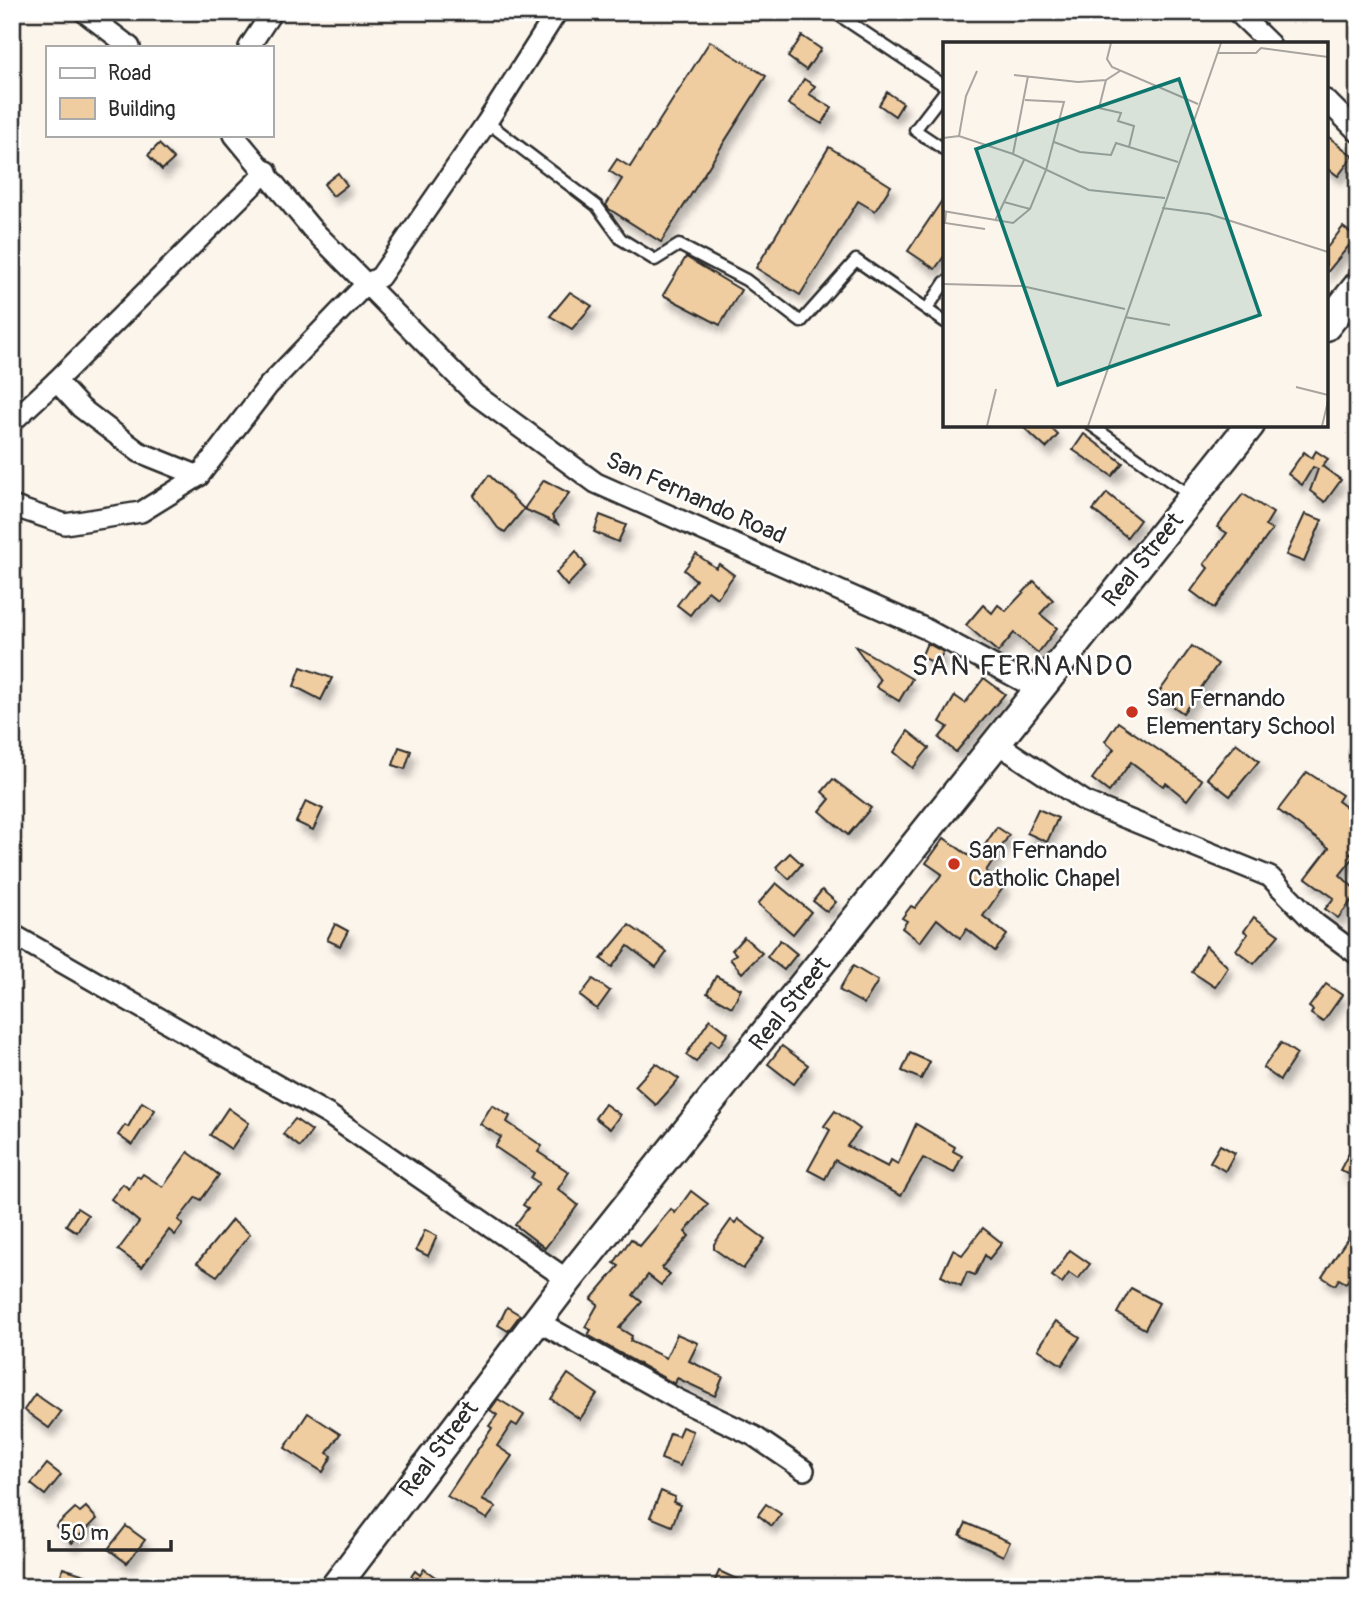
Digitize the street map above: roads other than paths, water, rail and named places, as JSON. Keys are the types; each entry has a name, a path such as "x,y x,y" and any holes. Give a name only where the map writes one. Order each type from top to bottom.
{"main road":[{"path":"1328,324 1358,286"},
{"name":"Real Street","path":"335,1587 568,1280 1248,427"}],"street":[{"path":"84,12 129,46"},
{"path":"250,46 272,12"},
{"path":"12,506 65,524 141,512 199,476 268,386 366,284 380,277 487,122 557,12"},
{"path":"1237,12 1267,42"},
{"path":"1328,102 1358,132"},
{"name":"San Fernando Road","path":"235,136 311,228 476,395 596,483 924,628 1039,690"},
{"path":"12,422 267,172"},
{"path":"56,381 81,408 139,452 199,476"},
{"path":"998,744 1086,802 1270,877 1315,923 1358,955"},
{"path":"12,934 329,1115 568,1280"},
{"path":"537,1321 677,1399 754,1436 804,1470"}],"lane":[{"path":"834,12 943,88"},
{"path":"943,92 915,130 943,149"},
{"path":"487,122 597,206 621,239 655,260 679,245 746,281 800,321 856,260 943,321"},
{"path":"927,309 943,285"},
{"path":"1094,427 1194,498"}],"place":[{"name":"San Fernando Elementary School","path":"1132,712"},
{"name":"San Fernando Catholic Chapel","path":"954,864"}],"district":[{"name":"SAN FERNANDO","path":"1023,666"}]}
